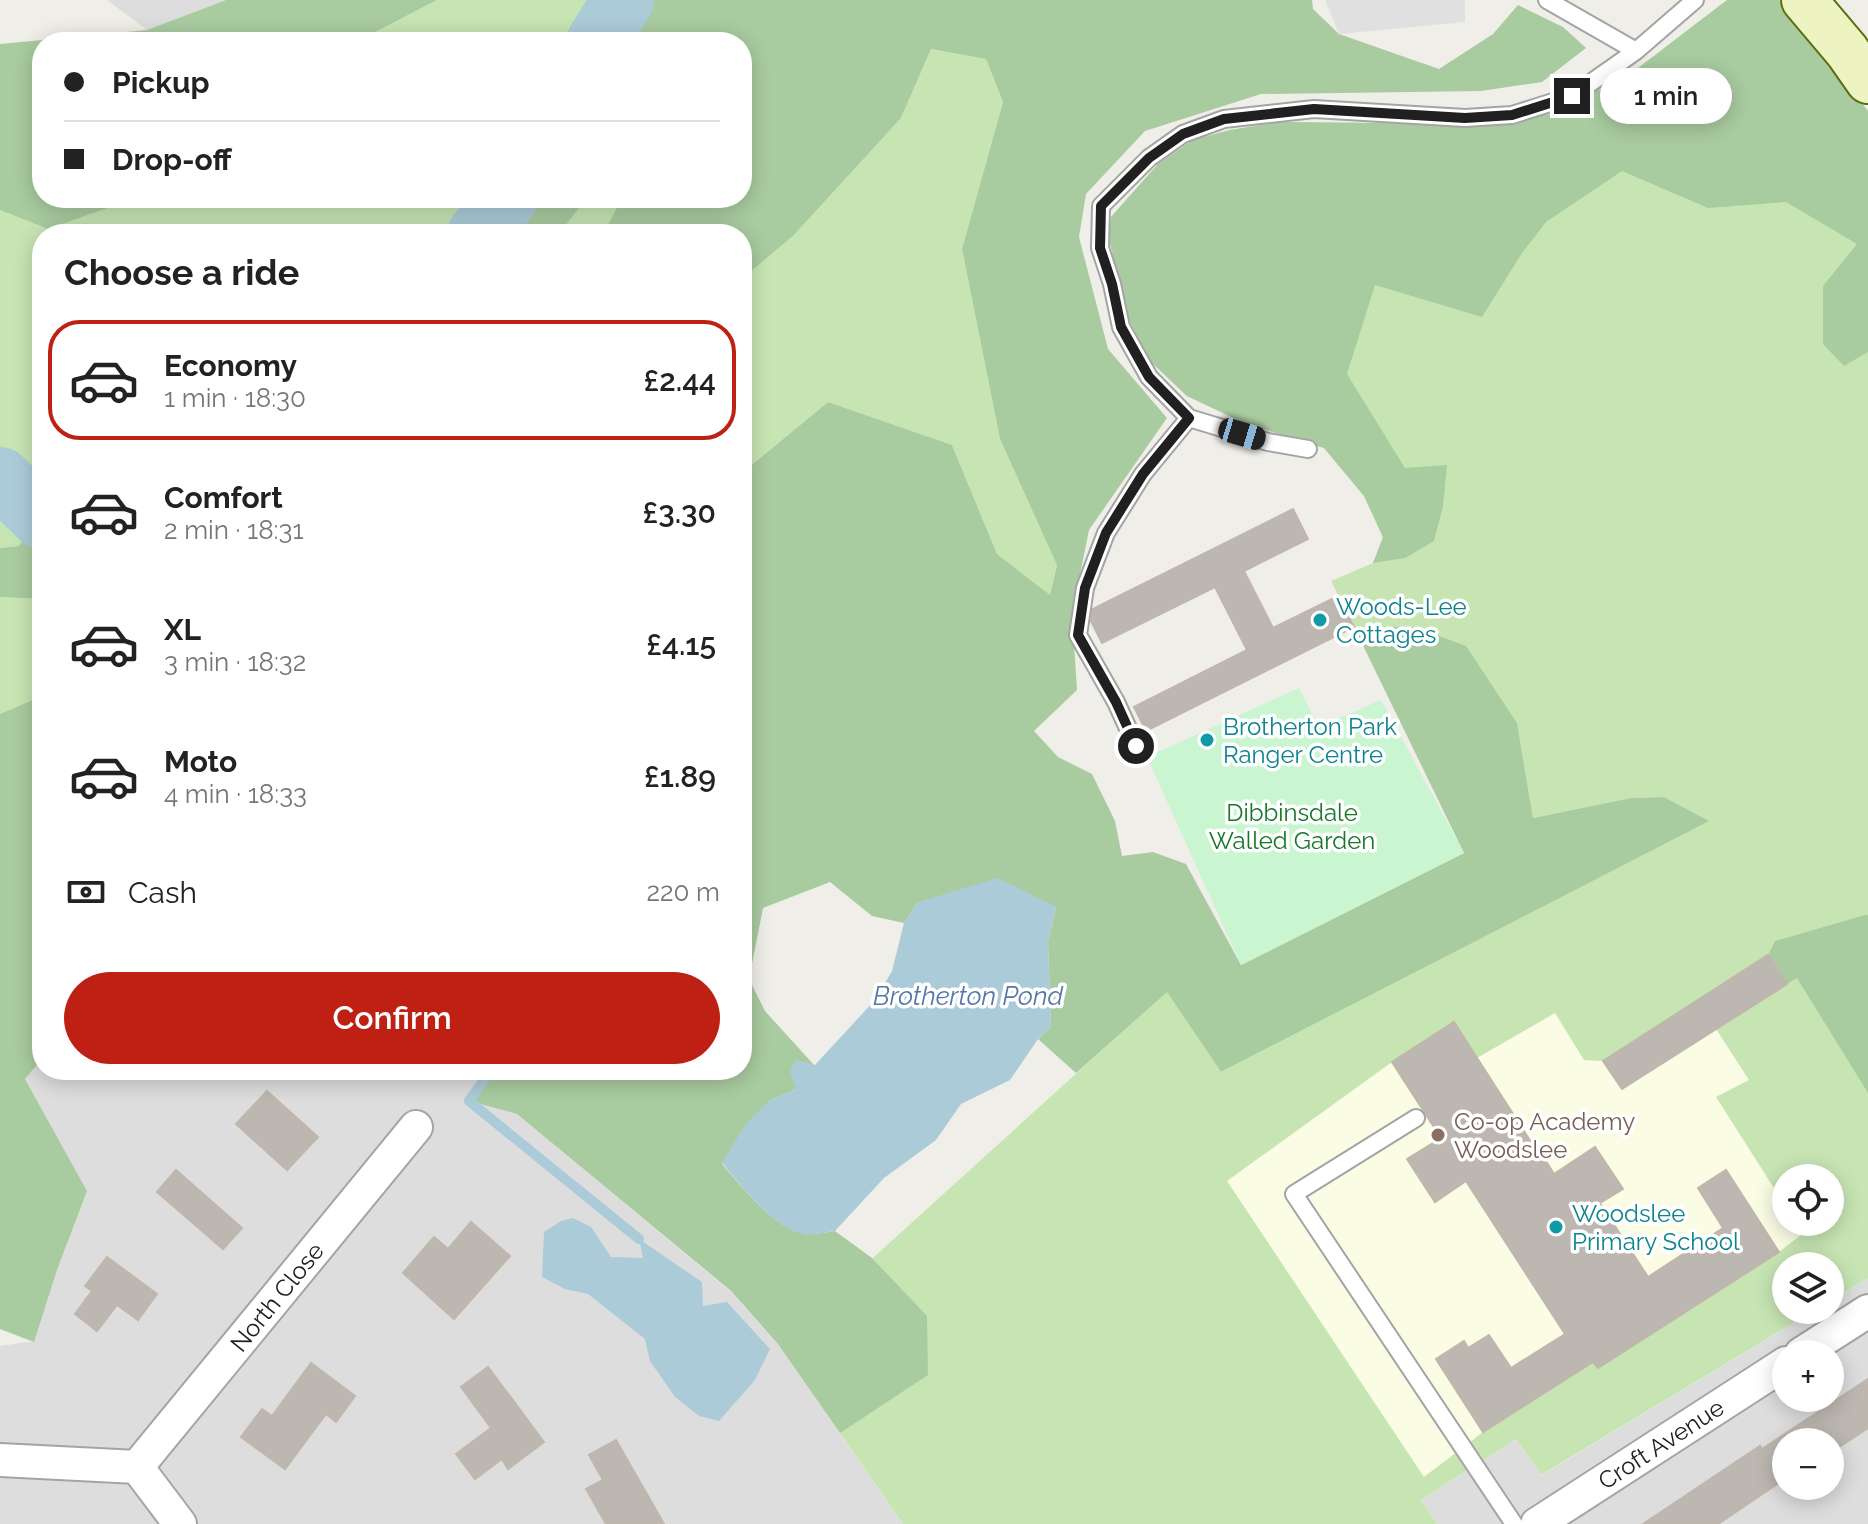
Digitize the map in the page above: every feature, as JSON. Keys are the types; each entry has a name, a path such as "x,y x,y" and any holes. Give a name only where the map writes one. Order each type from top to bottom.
{"main road":[{"path":"1804,0 1868,81"}],"street":[{"name":"North Close","path":"137,1467 416,1127"},
{"path":"1823,1340 1868,1311"},
{"name":"Croft Avenue","path":"1537,1524 1772,1372"},
{"path":"0,1460 137,1467 180,1524"}],"lane":[{"path":"1547,0 1636,51"},
{"path":"1308,449 1268,442 1189,418 1149,377 1121,327 1100,248 1101,206 1149,158 1183,134 1224,119 1314,109 1465,118 1512,115 1572,96 1636,51 1695,0"},
{"path":"1136,746 1116,702 1078,635 1085,588 1106,533 1143,474 1189,418"},
{"path":"1416,1118 1294,1194 1514,1524"}],"shaded area":[{"path":"107,0 226,0 147,30"},
{"path":"1325,0 1465,0 1465,22 1339,34"},
{"name":"Co-op Academy Woodslee","path":"1775,941 1837,1164 1772,1164 1772,1236 1844,1236 1844,1191 1868,1278 1844,1293 1844,1252 1772,1252 1772,1324 1792,1324 1541,1475 1516,1439 1421,1500 1437,1524 903,1524 778,1344 1167,991"},
{"path":"32,1071 32,1080 484,1080 470,1101 517,1114 731,1292 778,1344 903,1524 0,1524 0,1346 34,1341 87,1191 25,1079"},
{"path":"1868,1278 1868,1524 1437,1524 1421,1500 1516,1438 1542,1475 1792,1324 1844,1324 1844,1293"}],"green space":[{"path":"226,0 437,0 375,32 126,32 147,30"},
{"path":"437,0 623,0 603,32 375,32"},
{"path":"623,0 1312,0 1313,9 1339,34 1439,69 1493,34 1518,5 1563,27 1586,48 1542,82 1481,91 1261,94 1145,131 1086,194 1079,237 1108,349 1167,418 1089,530 1072,613 1077,690 1034,731 1058,757 1092,774 1115,821 1122,856 1153,852 1186,864 1241,965 1464,853 1354,627 1415,627 1466,646 1517,723 1533,818 1631,798 1664,797 1709,821 1221,1072 1167,992 1076,1073 1038,1039 1051,1027 1048,942 1056,907 918,902 904,923 872,916 830,882 763,908 752,964 752,465 828,402 952,445 997,554 1050,595 1057,565 1000,439 962,249 1003,102 986,59 931,49 901,118 794,235 752,271 752,224 608,224 617,208 752,208 752,32 603,32"},
{"path":"1727,0 1779,0 1868,111 1868,1278 1844,1293 1844,1252 1779,1252 1799,1236 1844,1236 1844,1164 1772,1164 1772,1185 1716,1097 1749,1080 1716,1029 1797,977 1775,942 1768,955 1603,1061 1584,1060 1555,1013 1477,1058 1454,1023 1392,1062 1227,1181 1424,1477 1483,1432 1593,1362 1598,1368 1772,1256 1772,1324 1792,1324 1541,1475 1516,1439 1421,1500 1437,1524 903,1524 778,1344 1167,991 1221,1072 1708,821 1664,797 1631,798 1533,818 1517,723 1415,627 1354,627 1331,581 1373,563 1383,538 1364,496 1324,448 1244,423 1187,396 1151,362 1109,239 1111,217 1158,164 1193,140 1280,122 1481,124 1550,114 1629,75"},
{"path":"1727,0 1779,0 1868,111 1868,352 1844,366 1823,344 1823,286 1857,244 1786,202 1708,208 1622,171 1546,222 1522,253 1482,317 1375,285 1347,374 1405,468 1447,465 1443,506 1434,541 1405,558 1373,563 1383,537 1364,496 1324,448 1244,423 1187,396 1151,362 1127,316 1109,239 1111,217 1158,164 1193,140 1280,122 1481,124 1550,114 1629,75"},
{"path":"32,41 32,208 108,208 62,224 35,224 0,210 0,44"},
{"path":"931,49 986,59 1003,102 962,249 1000,439 1057,564 1050,596 997,554 952,445 828,402 752,465 752,271 794,235 901,118"},
{"path":"108,208 499,208 486,224 62,224"},
{"path":"499,208 579,208 567,224 486,224"},
{"path":"579,208 618,208 609,224 567,224"},
{"path":"0,210 35,224 32,224 32,526 19,546 0,548"},
{"path":"32,526 32,599 0,597 0,548 19,546"},
{"path":"0,597 32,599 32,700 0,714"},
{"name":"Dibbinsdale Walled Garden","path":"1299,688 1319,727 1381,700 1464,853 1241,965 1147,757"},
{"path":"32,700 32,1071 25,1079 87,1191 34,1342 0,1329 0,714"},
{"path":"1868,915 1868,1093 1797,978 1787,984 1768,955 1775,941"},
{"path":"752,985 765,1011 814,1065 796,1089 769,1101 722,1164 781,1224 804,1234 835,1231 872,1258 927,1316 928,1375 840,1433 778,1344 731,1291 517,1114 469,1101 484,1080 752,1080"}],"water":[{"name":"Brotherton Pond","path":"998,878 1056,907 1048,942 1051,1027 1038,1039 1010,1080 961,1104 936,1140 884,1178 835,1231 803,1234 780,1224 722,1163 745,1125 769,1101 796,1089 790,1071 796,1060 815,1065 875,1000 892,971 904,923 918,902"},
{"path":"573,1218 591,1227 611,1257 643,1258 639,1239 702,1282 703,1306 727,1302 770,1349 755,1380 719,1421 699,1416 675,1397 650,1361 645,1339 588,1294 565,1289 542,1277 544,1232 561,1221"}],"building":[{"name":"Woods-Lee Cottages","path":"1293,509 1308,539 1244,571 1273,628 1338,596 1354,627 1146,731 1134,707 1247,650 1215,587 1102,643 1091,621 1093,609"},
{"path":"1768,955 1787,984 1622,1089 1603,1061"},
{"name":"Woodslee Primary School","path":"1454,1022 1554,1174 1595,1147 1623,1189 1600,1203 1648,1277 1723,1228 1698,1188 1726,1170 1779,1252 1772,1252 1772,1256 1598,1368 1593,1362 1483,1432 1436,1359 1464,1341 1468,1348 1489,1335 1511,1368 1565,1334 1466,1181 1435,1202 1407,1159 1441,1138 1392,1062"},
{"path":"267,1091 318,1137 287,1170 236,1124"},
{"path":"176,1170 242,1228 223,1249 157,1192"},
{"path":"471,1222 510,1256 454,1319 403,1273 434,1237 448,1249"},
{"path":"107,1257 157,1294 138,1320 117,1305 97,1331 75,1314 92,1291 85,1286"},
{"path":"311,1363 355,1396 336,1422 326,1414 285,1469 241,1437 262,1409 272,1416"},
{"path":"488,1367 544,1442 508,1469 502,1459 475,1479 456,1454 491,1428 461,1387"},
{"path":"1868,1379 1868,1428 1844,1444 1844,1428 1794,1428 1818,1412 1844,1412 1844,1395"},
{"path":"616,1440 664,1524 606,1524 586,1489 603,1480 589,1455"},
{"path":"1772,1442 1772,1487 1718,1524 1643,1524 1760,1446 1762,1449"}],"waterway":[{"path":"603,32 623,0"},
{"path":"486,224 499,208"},
{"path":"0,478 32,508"},
{"path":"484,1080 469,1101 639,1239"}],"place":[{"name":"Woods-Lee Cottages","path":"1320,620"},
{"name":"Brotherton Park Ranger Centre","path":"1207,740"},
{"name":"Co-op Academy Woodslee","path":"1438,1135"},
{"name":"Woodslee Primary School","path":"1556,1227"}],"route":[{"path":"1136,746 1116,702 1078,635 1085,588 1106,533 1143,474 1189,418 1149,377 1121,327 1100,248 1101,206 1149,158 1183,134 1224,119 1314,109 1488,117 1512,115 1572,96"}]}
